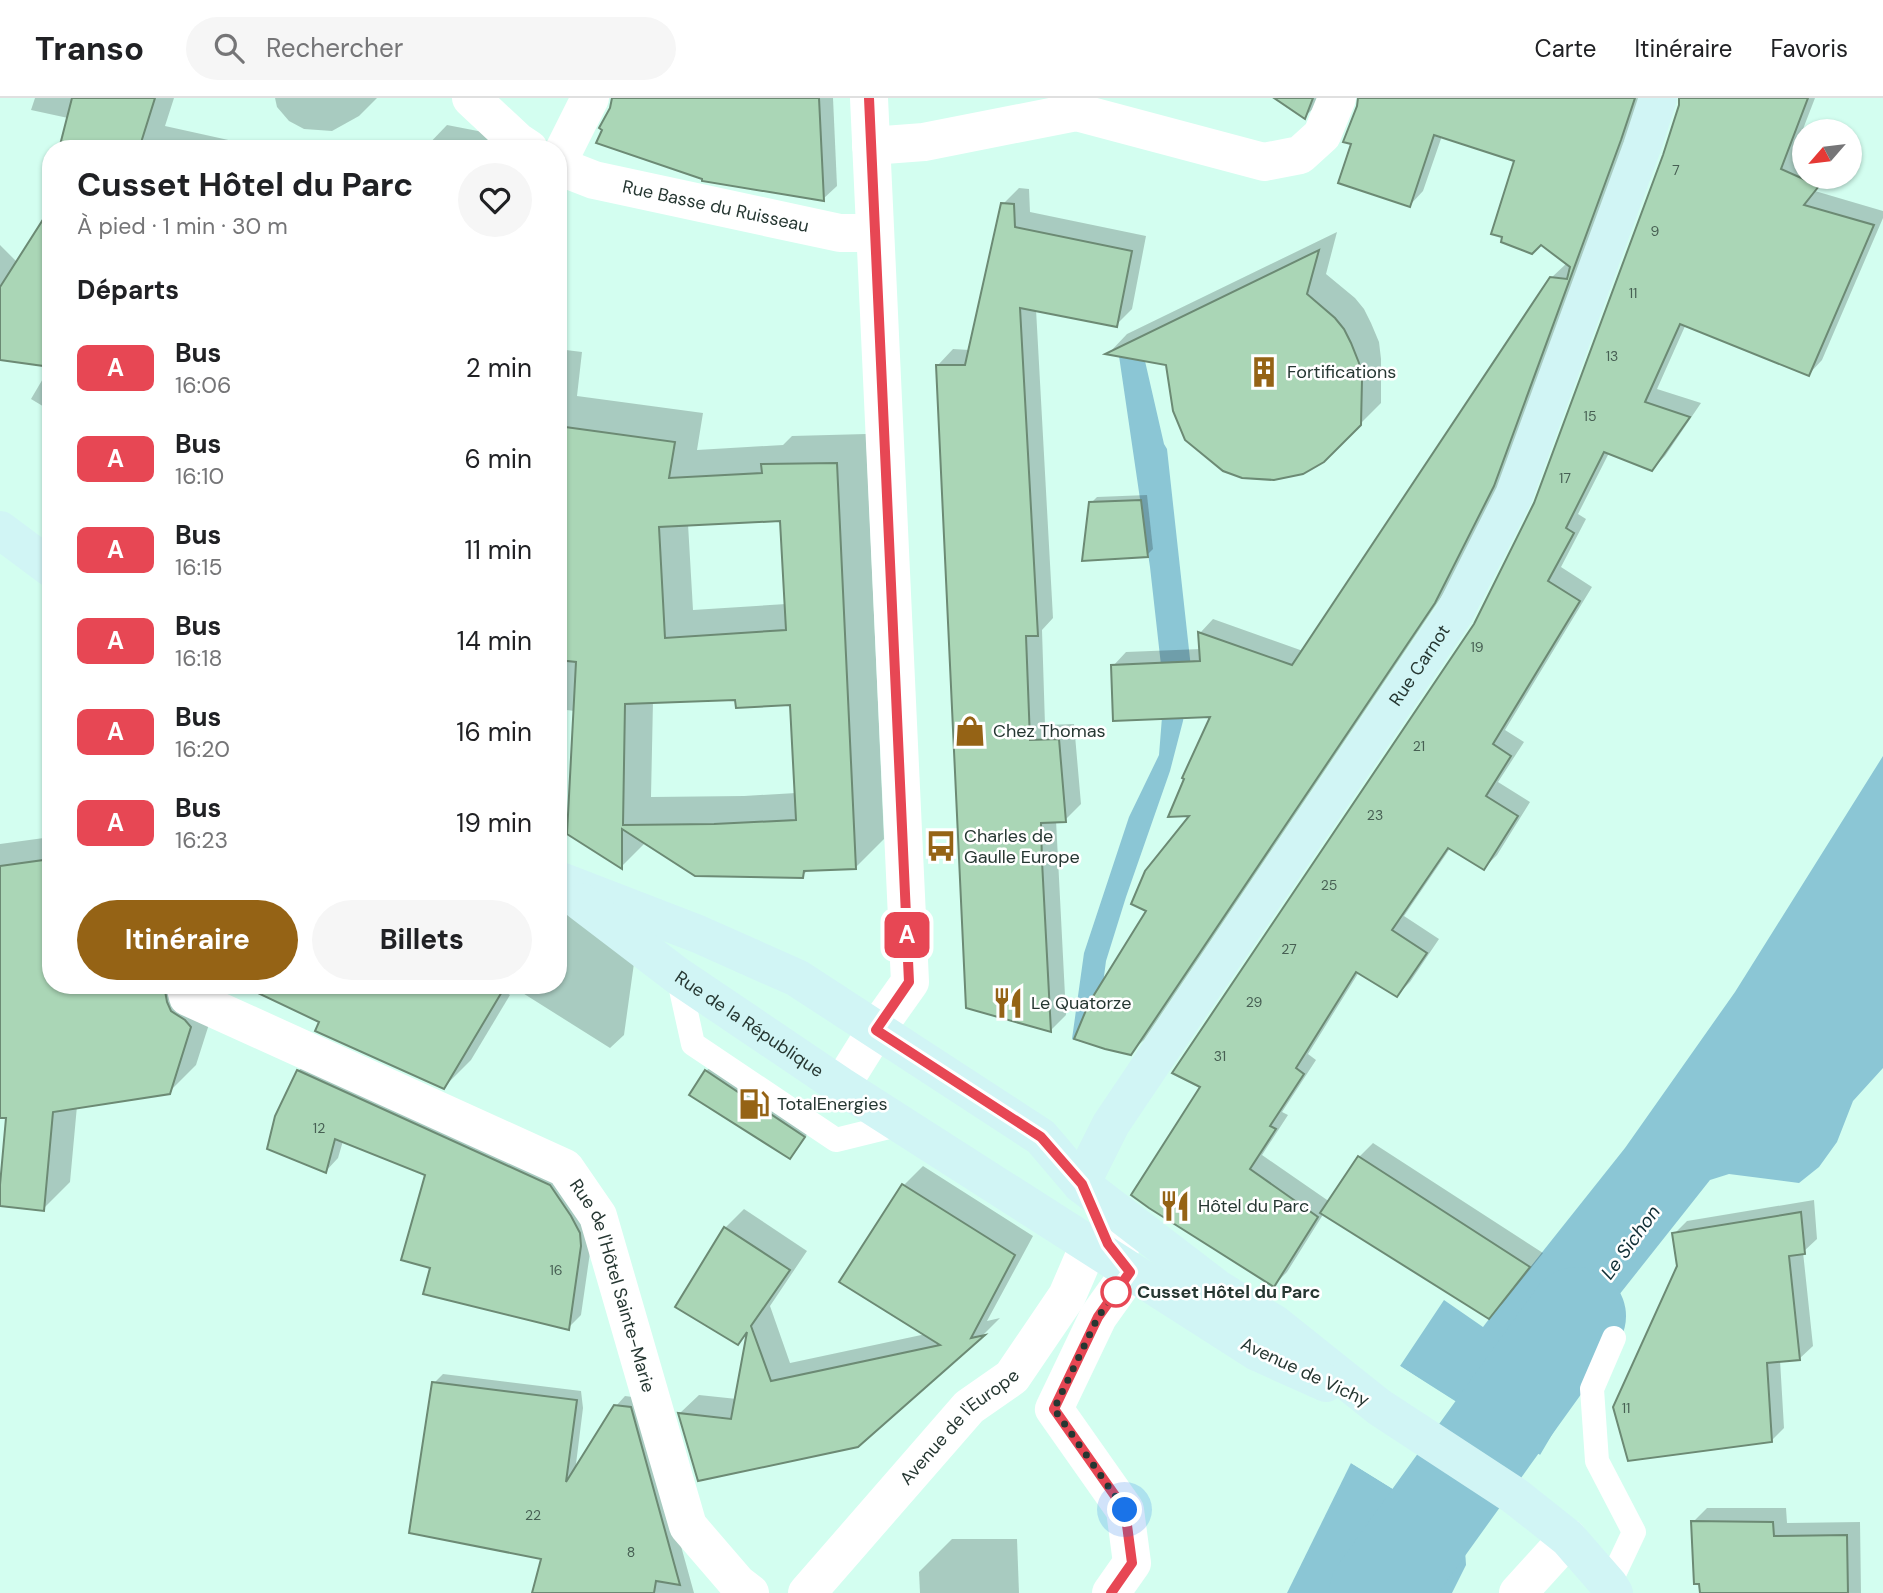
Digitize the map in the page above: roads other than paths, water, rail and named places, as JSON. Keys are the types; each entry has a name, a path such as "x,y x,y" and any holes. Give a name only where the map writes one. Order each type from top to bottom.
{"main road":[{"name":"Rue Carnot","path":"1082,1184 1111,1124 1454,614 1514,495 1658,98"},
{"path":"0,530 42,561"},
{"path":"0,553 42,572"},
{"name":"Rue de la République","path":"567,885 698,934 797,978 1041,1137 1082,1184"},
{"name":"Rue de la République","path":"567,889 678,976 841,1086 1109,1254"},
{"path":"1082,1184 1109,1254"},
{"name":"Avenue de Vichy","path":"1082,1184 1217,1289 1275,1324 1379,1407 1507,1490 1568,1538 1612,1589"},
{"name":"Avenue de Vichy","path":"1109,1254 1257,1352 1379,1407"}],"street":[{"path":"471,98 516,140"},
{"path":"567,145 590,98"},
{"path":"841,1086 909,982 869,98"},
{"path":"871,146 924,142 1021,111 1076,112 1264,162 1300,155 1322,135 1337,98"},
{"name":"Rue Basse du Ruisseau","path":"567,168 594,180 840,233 875,233"},
{"name":"Rue de l'Hôtel Sainte-Marie","path":"193,994 565,1168 598,1216 688,1525 737,1583 750,1593"},
{"path":"1054,1409 1098,1317 1109,1254 1217,1289"},
{"name":"Avenue de l'Europe","path":"807,1593 969,1407 1012,1377 1067,1296 1109,1254"},
{"path":"1012,1377 1054,1409 1125,1510 1132,1563 1111,1593"},
{"path":"1518,1593 1568,1538"}],"lane":[{"path":"678,976 693,1044 836,1140 901,1124"},
{"path":"1612,1589 1634,1532 1597,1461 1592,1389 1614,1338"}],"water":[{"path":"1119,356 1145,361 1167,449 1191,668 1183,721 1170,771 1106,961 1095,1046 1072,1039 1084,953 1129,817 1159,755 1164,692 1150,567"},
{"path":"1883,756 1883,1068 1853,1101 1837,1142 1819,1167 1799,1183 1729,1174 1710,1180 1539,1396 1563,1416 1540,1455 1400,1366 1444,1300 1483,1327 1625,1148 1735,992"},
{"path":"1351,1463 1464,1535 1466,1565 1452,1593 1287,1593"}],"waterway":[{"name":"Le Sichon","path":"1378,1593 1577,1316"}],"place":[{"name":"Fortifications","path":"1264,372"},
{"name":"Chez Thomas","path":"970,731"},
{"name":"Charles de Gaulle Europe","path":"941,846"},
{"name":"Le Quatorze","path":"1008,1003"},
{"name":"TotalEnergies","path":"754,1104"},
{"name":"Hôtel du Parc","path":"1175,1206"},
{"name":"Cusset Hôtel du Parc","path":"1116,1292"}]}
